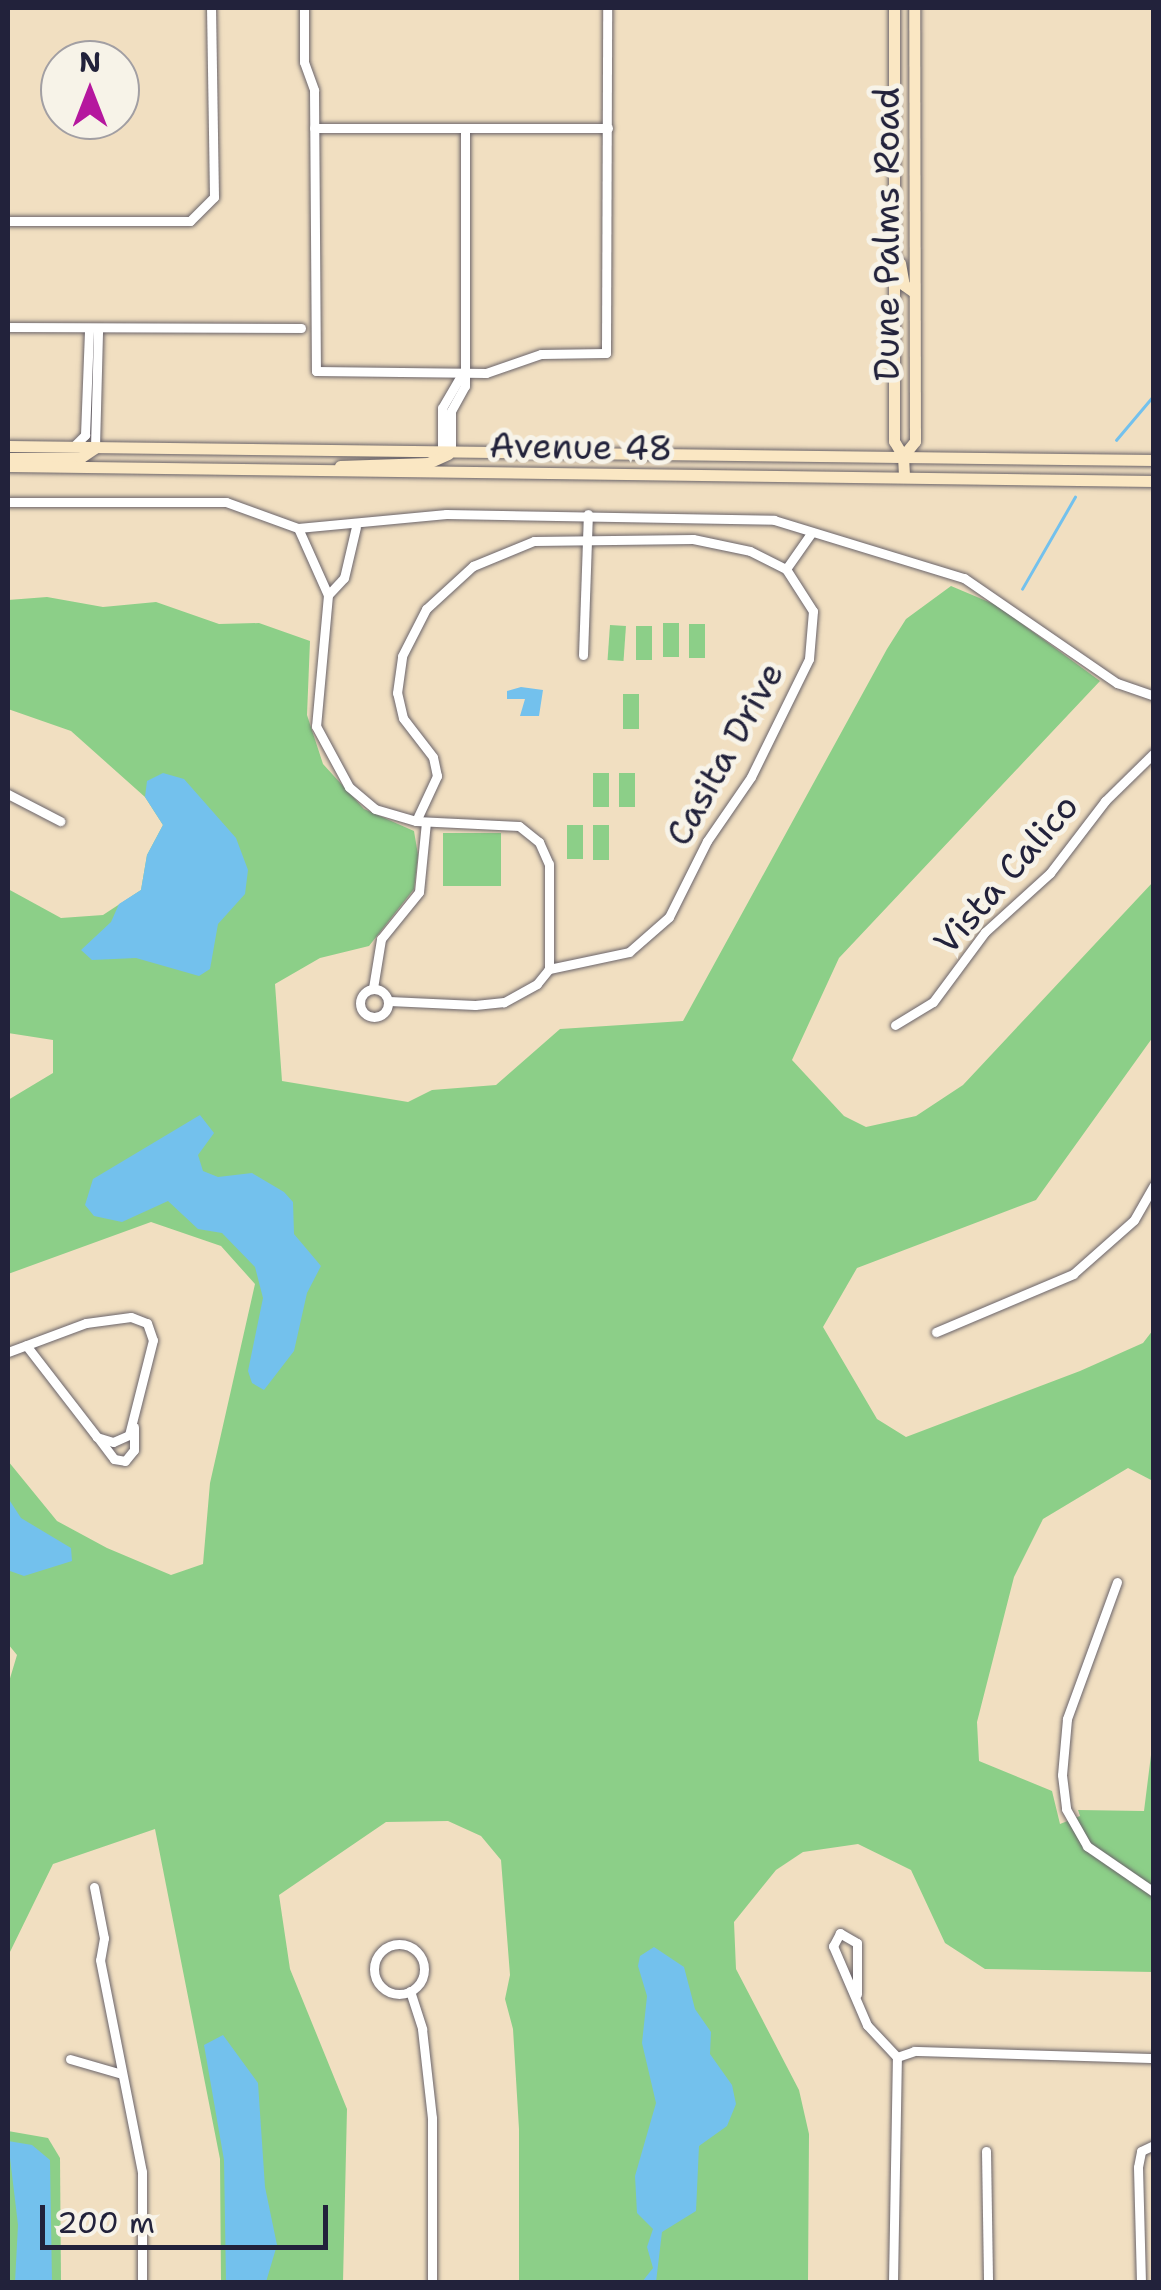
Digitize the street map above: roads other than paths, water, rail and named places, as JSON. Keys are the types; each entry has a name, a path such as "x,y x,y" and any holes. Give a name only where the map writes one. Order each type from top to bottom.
{"main road":[{"name":"Dune Palms Road","path":"894,8 894,441 904,456 904,477"},
{"name":"Dune Palms Road","path":"904,456 915,441 910,10"},
{"path":"894,142 905,149 914,196"},
{"path":"894,236 904,285 914,292"},
{"name":"Avenue 48","path":"8,446 1154,460"},
{"path":"8,458 80,458 95,447"},
{"path":"321,470 356,462 428,463 446,453 489,472"},
{"name":"Avenue 48","path":"8,466 1154,481"}],"street":[{"path":"8,222 190,222 214,197 211,8"},
{"path":"304,8 314,128 316,371 486,373 542,354 606,353 607,8"},
{"path":"314,128 608,128"},
{"path":"446,453 442,408 463,372 465,128"},
{"path":"8,327 300,328"},
{"path":"73,447 85,435 93,329"},
{"path":"93,329 95,447"},
{"path":"8,502 226,502 298,528 356,527 424,514 749,517 964,578 1117,683 1154,696"},
{"path":"582,656 588,514"},
{"path":"328,595 344,578 356,527"},
{"path":"298,528 328,595 316,726 350,787 375,809 421,821 502,822 539,842 550,877 548,968 525,994 504,1002 389,1001 373,988"},
{"path":"389,1001 381,1016 367,1015 360,999 373,988 381,939 419,892 421,821 437,776 432,757 403,718 397,693 402,656 417,622 442,590 486,557 534,541 692,539 750,551 786,570 812,532"},
{"name":"Casita Drive","path":"548,968 629,952 669,917 707,841 750,777 808,658 813,612 786,570"},
{"name":"Vista Calico","path":"895,1025 933,1002 985,932 1050,873 1105,801 1154,753"},
{"path":"8,794 60,821"},
{"path":"936,1332 1073,1274 1134,1220 1154,1185"},
{"path":"8,1352 109,1318 147,1323 153,1340 134,1427 134,1450 125,1461 114,1459 26,1346"},
{"path":"97,1437 113,1442 134,1427"},
{"path":"1116,1582 1072,1702 1062,1775 1066,1809 1086,1846 1154,1892"},
{"path":"94,1887 104,1938 100,1960 142,2172 142,2282"},
{"path":"856,1994 857,1943 840,1933 832,1946 867,2024 897,2057 894,2282"},
{"path":"390,1946 411,1947 422,1960 422,1978 410,1991 390,1992 376,1978 377,1958 390,1946"},
{"path":"410,1991 422,2028 432,2118 432,2282"},
{"path":"897,2057 914,2050 1154,2058"},
{"path":"70,2059 122,2074"},
{"path":"1141,2282 1138,2167 1142,2150 1154,2145"},
{"path":"986,2151 988,2282"}],"water":[{"path":"521,687 543,690 539,716 520,716 525,699 507,699 507,691"},
{"path":"163,773 184,779 236,838 248,870 245,894 218,924 210,969 199,976 136,958 92,960 81,950 111,922 119,904 141,890 147,855 163,825 145,797 147,781"},
{"path":"200,1115 214,1133 198,1155 203,1171 218,1177 252,1173 284,1192 293,1202 294,1234 321,1266 307,1293 294,1351 264,1390 252,1383 248,1371 263,1298 255,1267 222,1233 198,1229 168,1201 122,1222 94,1216 85,1205 93,1179"},
{"path":"8,1498 21,1518 71,1548 72,1561 24,1576 10,1571"},
{"path":"654,1947 684,1967 695,2009 711,2032 710,2054 732,2085 736,2104 727,2126 699,2146 696,2211 662,2232 656,2282 642,2282 653,2268 647,2247 653,2229 637,2213 635,2176 656,2103 642,2043 647,1996 638,1966 640,1956"},
{"path":"223,2035 258,2083 265,2187 277,2245 266,2282 226,2282 224,2160 204,2045"},
{"path":"8,2141 32,2145 50,2160 52,2282 15,2282 18,2225"}],"waterway":[{"path":"1116,440 1154,395"},
{"path":"1022,589 1075,497"}]}
